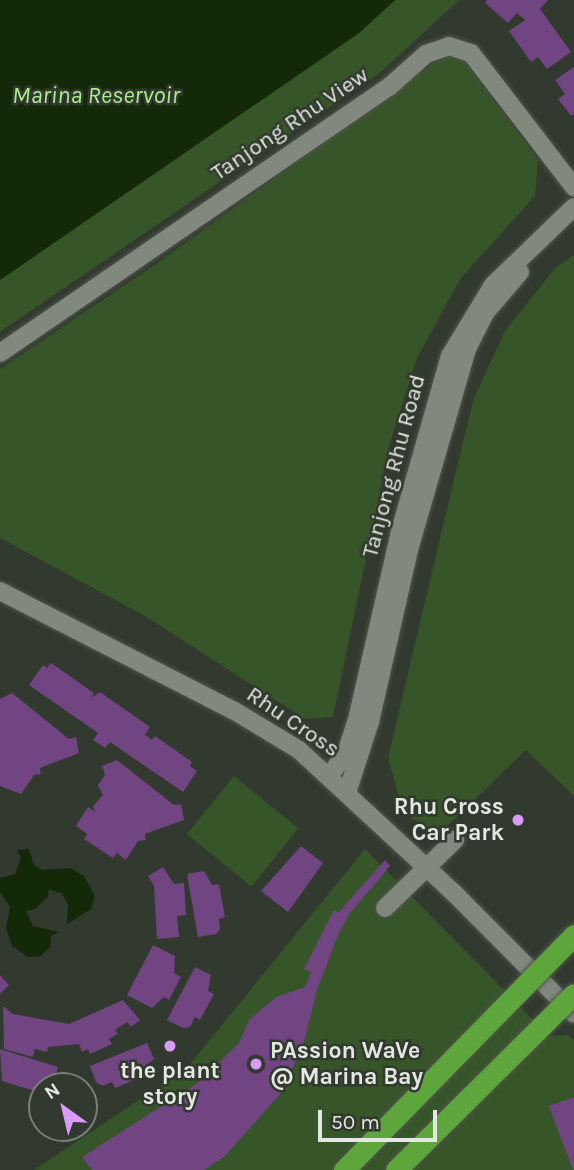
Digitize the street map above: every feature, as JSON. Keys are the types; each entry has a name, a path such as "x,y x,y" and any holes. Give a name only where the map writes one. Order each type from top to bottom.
{"highway":[{"path":"344,1170 574,935"},
{"path":"396,1170 574,994"}],"street":[{"name":"Tanjong Rhu View","path":"0,353 389,87 426,54 449,46 471,53 574,187"},
{"name":"Tanjong Rhu Road","path":"330,775 346,753 358,715 400,531 450,356 493,285 574,207"},
{"name":"Tanjong Rhu Road","path":"347,793 370,722 409,550 467,349 485,313 523,268 574,223"},
{"name":"Rhu Cross","path":"0,591 233,710 299,750 330,775 574,1014"},
{"path":"384,908 423,867 455,840"}],"shaded area":[{"path":"395,0 459,0 381,72 0,332 0,280 359,33"},
{"path":"459,54 538,160 535,196 461,278 417,358 390,443 333,717 305,719 145,616 0,538 0,369 156,264 438,60"},
{"path":"574,255 574,796 526,750 435,838 403,810 388,758 456,471 474,398 505,331 556,267"},
{"path":"234,776 299,828 251,887 187,834"},
{"path":"365,849 549,1036 568,1035 574,1041 574,1170 34,1170 76,1142 98,1142 98,1127 187,1068"}],"water":[{"name":"Marina Reservoir","path":"0,0 395,0 359,33 0,280"},
{"path":"29,849 34,865 42,870 71,868 84,876 95,896 91,909 67,924 68,904 62,894 49,889 48,897 35,909 26,911 33,926 59,932 51,936 50,947 41,956 28,957 12,946 6,928 10,907 0,892 0,878 15,874 21,857 17,850"}],"building":[{"path":"487,0 548,0 540,9 571,52 547,69 538,57 531,62 509,31 525,20 517,13 508,23 485,3"},
{"path":"574,67 574,114 571,116 558,99 565,94 555,80"},
{"path":"51,663 94,693 91,698 100,692 150,727 145,735 152,740 155,736 192,762 190,766 197,771 183,792 110,742 105,748 93,740 98,733 29,685 43,665 47,668"},
{"path":"12,693 69,739 76,737 79,753 40,768 41,774 34,775 21,794 0,786 0,699"},
{"path":"117,760 174,805 181,804 184,820 145,834 146,840 138,841 126,860 117,853 113,858 84,839 87,834 76,826 88,807 95,812 93,806 103,795 98,785 105,775 102,766"},
{"path":"301,846 323,863 288,912 261,891"},
{"name":"PAssion WaVe @ Marina Bay","path":"385,860 390,866 350,913 338,935 317,990 303,1046 281,1093 225,1156 204,1170 92,1170 82,1157 199,1082 239,1043 249,1020 276,997 305,987 311,972 304,969 334,910 338,913"},
{"path":"163,867 174,884 184,883 186,915 177,916 179,937 157,939 154,886 148,876"},
{"path":"204,871 212,885 219,884 225,917 219,919 220,929 216,934 198,937 187,874"},
{"path":"153,945 175,956 174,973 181,977 169,1000 164,997 152,1008 127,995"},
{"path":"195,967 211,975 208,991 214,994 200,1020 195,1017 190,1027 183,1028 167,1020"},
{"path":"0,975 9,985 0,994"},
{"path":"123,1000 140,1020 131,1027 127,1022 115,1030 118,1034 109,1039 112,1044 90,1054 88,1049 82,1052 79,1044 48,1047 47,1052 35,1049 33,1057 4,1049 3,1006 13,1014 69,1024"},
{"path":"147,1043 154,1059 141,1069 144,1076 115,1088 112,1082 102,1086 98,1083 98,1072 92,1072 90,1066"},
{"path":"0,1049 58,1067 57,1072 28,1072 28,1089 2,1081"},
{"path":"574,1097 574,1170 573,1170 549,1106"}],"place":[{"name":"Rhu Cross Car Park","path":"518,820"},
{"name":"the plant story","path":"170,1046"},
{"name":"PAssion WaVe @ Marina Bay","path":"256,1064"}]}
